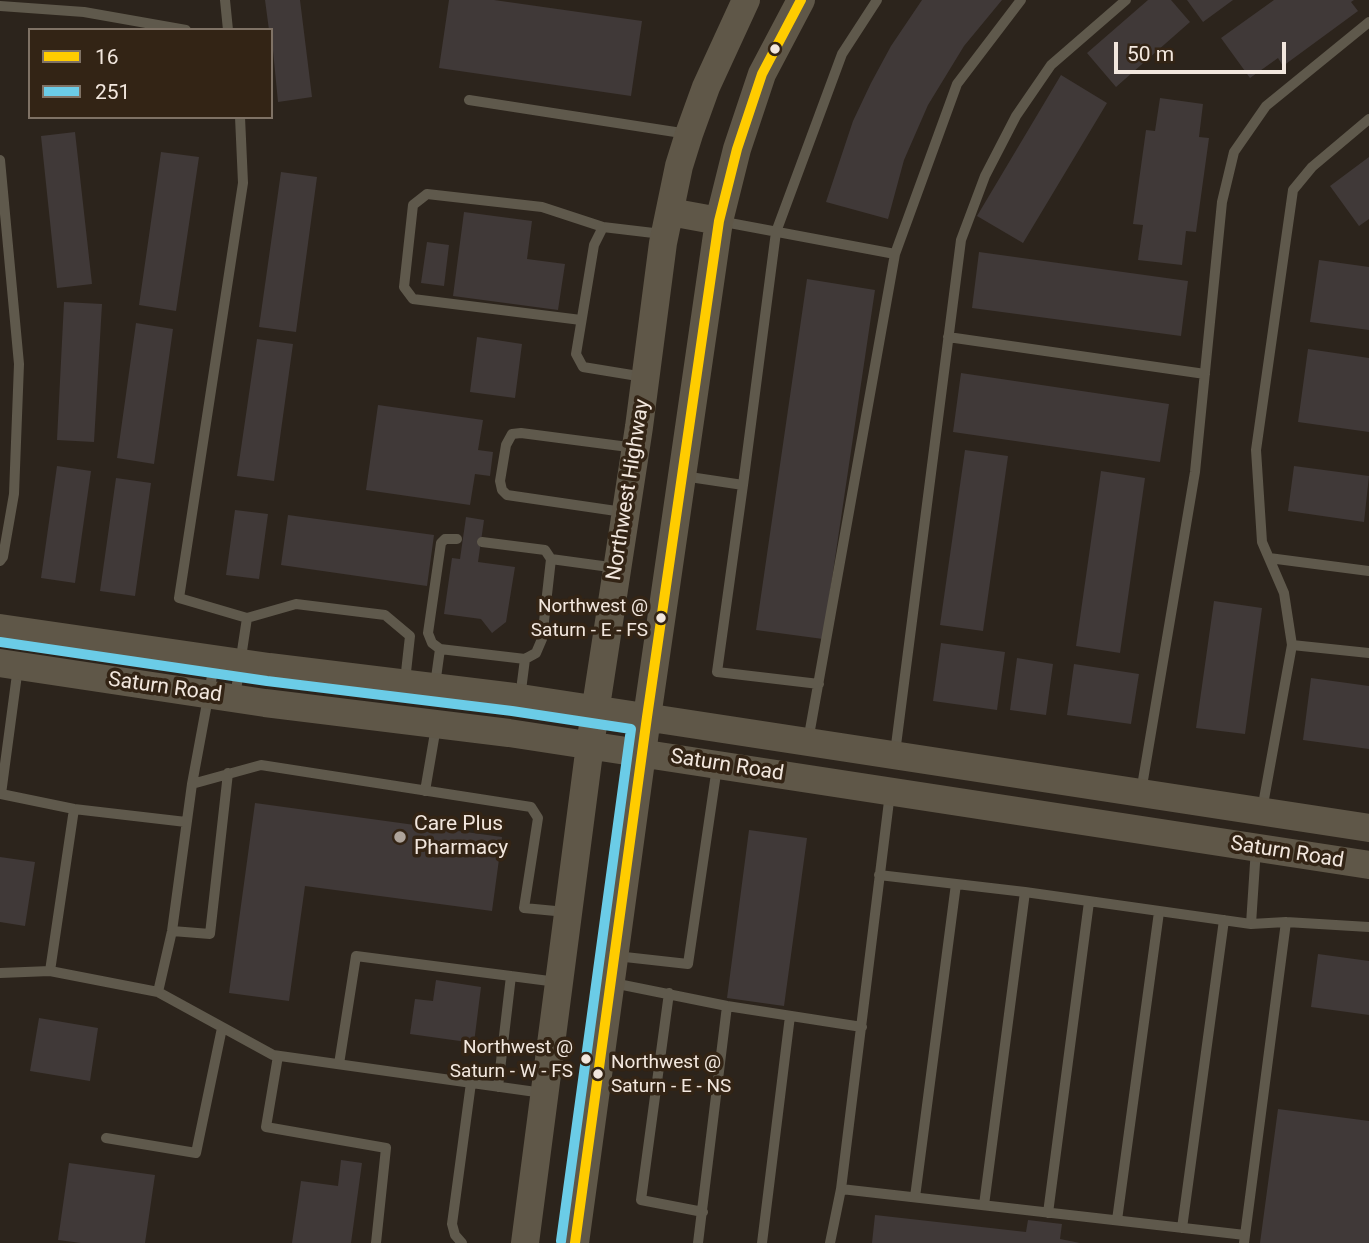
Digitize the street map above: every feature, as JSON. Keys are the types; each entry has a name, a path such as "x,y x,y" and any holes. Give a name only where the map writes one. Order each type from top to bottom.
{"street":[{"name":"Northwest Highway","path":"525,1243 590,745 636,448 667,223 689,134 706,88 746,0"},
{"path":"575,1243 719,221 737,149 762,74 801,0"},
{"path":"667,223 719,221"},
{"name":"Saturn Road","path":"0,628 228,662 596,709 1369,828"},
{"name":"Saturn Road","path":"9,665 590,745 1369,865"},
{"path":"890,791 894,756"},
{"path":"1256,848 1262,813"}],"lane":[{"path":"225,0 228,28"},
{"path":"819,684 717,672 776,232 842,54 877,0"},
{"path":"808,742 895,254 957,84 1021,0"},
{"path":"894,756 961,240 985,176 1016,116 1051,65 1126,0"},
{"path":"0,6 84,12 175,28"},
{"path":"1140,794 1195,472 1222,202 1234,152 1266,106 1369,22"},
{"path":"470,100 689,134"},
{"path":"240,119 243,183 179,598 247,618 296,604 385,615 410,636 404,684"},
{"path":"1262,813 1293,645 1284,593 1262,542 1256,450 1293,190 1312,167 1369,119"},
{"path":"0,160 19,364 15,494 0,561"},
{"path":"581,320 413,299 404,287 413,205 428,194 542,207 603,227 667,223"},
{"path":"719,221 895,254"},
{"path":"603,227 594,245 576,354 583,367 646,377"},
{"path":"948,337 1205,373"},
{"path":"626,512 512,497 502,490 500,481 506,444 509,437 516,433 636,448"},
{"path":"683,476 743,485"},
{"path":"457,539 445,538 441,542 428,633 432,643 440,649 525,659 536,653 542,639 551,559 545,550 482,542"},
{"path":"1269,558 1369,572"},
{"path":"551,559 617,568"},
{"path":"158,992 172,931 192,784 223,696 228,662 247,618"},
{"path":"1293,645 1369,653"},
{"path":"434,687 440,649"},
{"path":"520,698 525,659"},
{"path":"223,696 228,662"},
{"path":"9,665 1,794 74,809 186,822"},
{"path":"425,791 436,724"},
{"path":"613,969 688,964 717,764"},
{"path":"192,784 261,765 531,807 538,818 524,908 569,913"},
{"path":"172,931 209,934 228,773"},
{"path":"830,1243 841,1189 890,791"},
{"path":"50,971 74,809"},
{"path":"1251,924 1256,848"},
{"path":"879,875 1025,892 1251,924 1286,922 1369,927"},
{"path":"915,1198 956,884"},
{"path":"984,1205 1025,892"},
{"path":"1048,1213 1089,902"},
{"path":"1116,1220 1159,912"},
{"path":"1182,1227 1224,920"},
{"path":"841,1189 1182,1227 1244,1239 1286,922"},
{"path":"339,1064 356,956 560,983"},
{"path":"613,969 669,993 727,1006 862,1027"},
{"path":"0,973 50,971 158,992 278,1056 545,1094"},
{"path":"498,1087 511,976"},
{"path":"669,993 641,1200 703,1212"},
{"path":"698,1243 727,1006"},
{"path":"762,1243 790,1016"},
{"path":"106,1138 196,1153 222,1028"},
{"path":"278,1056 266,1127 386,1147 376,1243"},
{"path":"458,1242 452,1224 471,1083"}],"building":[{"path":"265,0 300,0 312,97 278,102 273,28 269,28"},
{"path":"449,0 494,0 642,21 631,96 439,68"},
{"path":"922,0 1002,0 964,46 928,105 904,160 888,219 826,202 853,121 871,83 891,46"},
{"path":"1148,0 1171,0 1190,22 1116,87 1087,53"},
{"path":"1187,0 1233,0 1203,22"},
{"path":"1274,0 1354,0 1351,2 1358,11 1283,66 1278,58 1250,78 1221,38"},
{"path":"1061,75 1107,103 1023,243 977,216"},
{"path":"1160,98 1203,104 1199,137 1209,138 1196,232 1186,231 1182,265 1138,260 1143,225 1133,224 1146,130 1155,131"},
{"path":"75,132 92,284 57,288 41,136"},
{"path":"161,152 199,157 176,311 139,305"},
{"path":"1369,157 1369,219 1359,226 1330,186"},
{"path":"281,172 317,177 296,332 259,327"},
{"path":"464,212 532,221 527,259 565,264 558,310 453,296"},
{"path":"427,242 449,245 444,286 421,283"},
{"path":"979,252 1188,281 1181,336 972,308"},
{"path":"1319,260 1369,267 1369,330 1310,322"},
{"path":"807,279 875,290 823,639 756,630"},
{"path":"64,302 102,304 94,442 57,440"},
{"path":"136,323 173,329 154,464 117,458"},
{"path":"477,337 522,344 515,398 470,392"},
{"path":"257,339 293,344 274,481 237,476"},
{"path":"1308,349 1369,358 1369,432 1298,422"},
{"path":"961,373 1169,404 1160,462 953,432"},
{"path":"378,405 483,420 478,450 493,452 490,476 475,474 470,505 366,490"},
{"path":"965,450 1008,456 983,631 940,625"},
{"path":"57,466 91,471 75,583 41,578"},
{"path":"1294,466 1369,476 1364,522 1288,511"},
{"path":"1101,471 1145,478 1120,653 1076,646"},
{"path":"116,478 151,483 135,596 100,591"},
{"path":"235,510 268,514 259,579 226,575"},
{"path":"288,515 434,535 427,586 281,565"},
{"path":"466,517 484,520 478,562 515,567 506,622 492,633 481,619 444,614 452,558 460,559"},
{"path":"1214,601 1262,608 1245,734 1196,728"},
{"path":"941,643 1005,652 997,710 933,701"},
{"path":"1017,658 1053,664 1046,715 1010,710"},
{"path":"1074,664 1139,674 1131,724 1067,715"},
{"path":"1311,678 1369,686 1369,749 1303,740"},
{"path":"255,803 502,837 492,911 305,886 289,1001 229,993"},
{"path":"749,830 807,838 784,1006 727,998"},
{"path":"0,857 35,862 25,926 0,922"},
{"path":"1318,954 1369,961 1369,1015 1311,1007"},
{"path":"436,980 481,987 474,1043 410,1034 415,999 433,1001"},
{"path":"39,1018 98,1028 90,1081 30,1071"},
{"path":"1278,1109 1369,1121 1369,1243 1260,1243"},
{"path":"341,1160 362,1163 351,1243 292,1243 301,1181 338,1186"},
{"path":"69,1163 155,1175 145,1243 81,1243 58,1240"},
{"path":"875,1215 1026,1232 1028,1220 1062,1224 1060,1239 1080,1243 872,1243"}],"transit line":[{"name":"16","path":"575,1243 719,221 737,149 762,74 801,0"},
{"name":"251","path":"0,642 267,681 512,711 631,729 561,1241"}],"place":[{"name":"Northwest @ Saturn - E - FS","path":"661,618"},
{"name":"Care Plus Pharmacy","path":"400,837"},
{"name":"Northwest @ Saturn - W - FS","path":"586,1059"},
{"name":"Northwest @ Saturn - E - NS","path":"598,1074"}]}
